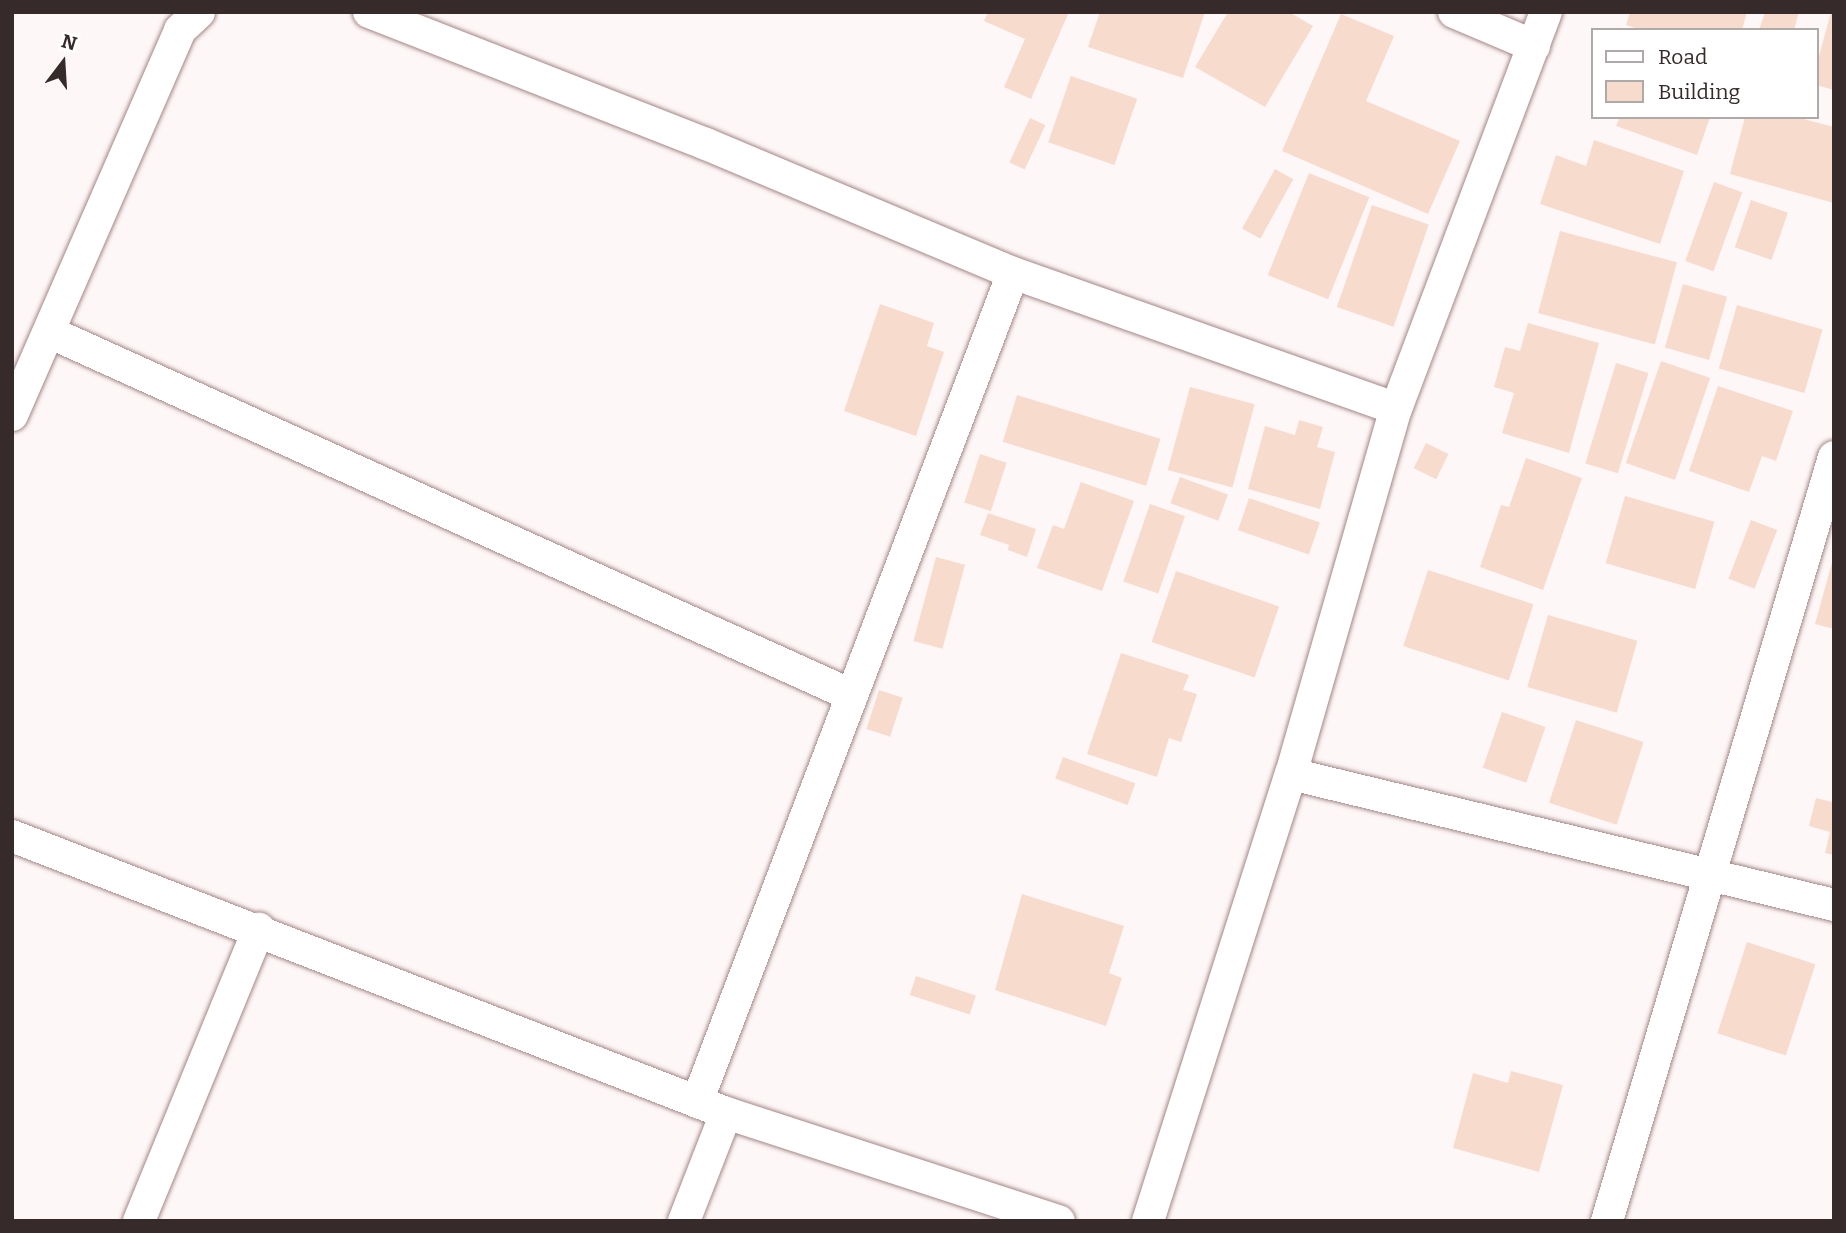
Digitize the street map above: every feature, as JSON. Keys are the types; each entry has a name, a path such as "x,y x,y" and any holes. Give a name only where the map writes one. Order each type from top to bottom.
{"street":[{"path":"12,415 180,30 199,12"},
{"path":"369,12 706,144 1013,273 1396,409"},
{"path":"1454,12 1534,46"},
{"path":"1148,1221 1291,774 1396,409 1546,12"},
{"path":"684,1221 712,1108 851,695 1013,273"},
{"path":"49,332 851,695"},
{"path":"1607,1221 1834,457"},
{"path":"1291,774 1834,905"},
{"path":"12,836 258,929 712,1108 1059,1221"},
{"path":"139,1221 258,929"}],"building":[{"path":"988,12 1069,12 1031,99 1004,87 1025,39 984,21"},
{"path":"1100,12 1205,12 1183,78 1088,47"},
{"path":"1228,12 1289,12 1313,26 1265,107 1195,67"},
{"path":"1630,12 1747,12 1743,28 1635,28 1626,25"},
{"path":"1765,12 1799,12 1795,28 1760,28"},
{"path":"1831,12 1834,12 1834,90 1818,86 1818,60"},
{"path":"1341,14 1394,36 1366,101 1460,141 1428,214 1282,151"},
{"path":"1071,76 1137,99 1114,165 1048,142"},
{"path":"1030,118 1045,125 1025,170 1009,162"},
{"path":"1619,119 1709,119 1697,155 1616,126"},
{"path":"1744,119 1804,119 1834,127 1834,203 1730,174"},
{"path":"1594,140 1684,171 1660,244 1540,204 1556,155 1586,166"},
{"path":"1275,169 1293,179 1260,239 1242,228"},
{"path":"1309,173 1369,197 1328,299 1268,275"},
{"path":"1714,182 1742,192 1713,271 1685,261"},
{"path":"1751,200 1788,213 1772,260 1735,247"},
{"path":"1372,205 1429,225 1394,327 1337,307"},
{"path":"1560,231 1677,262 1655,344 1538,313"},
{"path":"1683,284 1727,297 1709,360 1665,347"},
{"path":"880,304 934,323 927,346 944,352 916,436 844,411"},
{"path":"1737,305 1823,330 1804,393 1719,368"},
{"path":"1528,323 1599,343 1569,453 1502,433 1514,393 1494,387 1505,347 1520,351"},
{"path":"1661,361 1710,378 1675,480 1626,463"},
{"path":"1616,363 1649,373 1618,473 1585,463"},
{"path":"1718,386 1793,411 1776,461 1762,456 1749,492 1689,471"},
{"path":"1190,387 1255,404 1232,487 1168,470"},
{"path":"1017,395 1160,439 1146,486 1003,442"},
{"path":"1299,420 1323,427 1317,447 1335,452 1320,509 1248,489 1265,426 1295,435"},
{"path":"1426,443 1448,454 1436,479 1414,468"},
{"path":"980,454 1007,463 991,511 964,503"},
{"path":"1526,458 1582,478 1543,590 1480,567 1501,505 1509,507"},
{"path":"1180,477 1228,494 1218,521 1170,503"},
{"path":"1081,482 1134,501 1102,591 1037,568 1053,525 1064,529"},
{"path":"1625,496 1714,522 1695,589 1606,563"},
{"path":"1249,498 1320,522 1309,555 1238,530"},
{"path":"1150,504 1185,516 1158,594 1123,582"},
{"path":"988,513 1036,529 1027,557 1008,550 1009,545 980,535"},
{"path":"1751,520 1777,530 1755,589 1728,579"},
{"path":"936,557 965,565 942,649 913,641"},
{"path":"1834,560 1834,629 1815,624"},
{"path":"1428,570 1534,604 1509,680 1403,646"},
{"path":"1176,571 1279,606 1255,677 1152,642"},
{"path":"1548,615 1637,641 1617,713 1527,687"},
{"path":"1121,653 1189,675 1183,690 1197,694 1181,742 1169,738 1157,777 1087,754"},
{"path":"879,690 903,698 890,737 866,729"},
{"path":"1502,712 1545,727 1526,783 1483,768"},
{"path":"1576,720 1644,742 1617,825 1549,803"},
{"path":"1063,757 1135,783 1127,805 1055,779"},
{"path":"1833,797 1834,855 1825,853 1830,832 1809,826 1816,798 1832,802"},
{"path":"1022,894 1124,926 1109,973 1122,978 1106,1026 995,990"},
{"path":"1747,942 1815,964 1786,1056 1717,1033"},
{"path":"916,976 976,995 970,1014 910,995"},
{"path":"1511,1071 1563,1085 1539,1172 1453,1148 1473,1073 1508,1083"}]}
